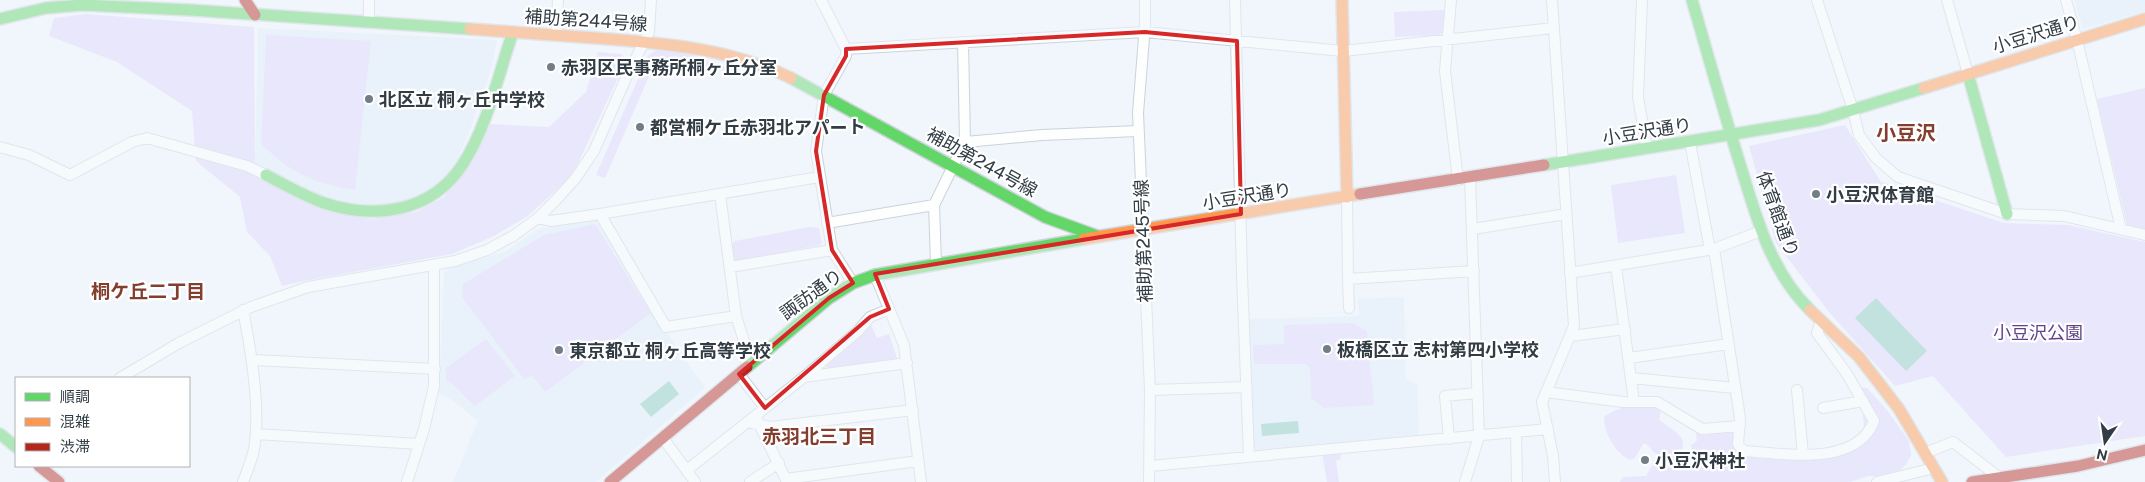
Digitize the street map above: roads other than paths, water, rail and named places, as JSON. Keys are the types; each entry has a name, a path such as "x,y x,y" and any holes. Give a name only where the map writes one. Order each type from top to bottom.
{"street":[{"path":"246,0 255,16"},
{"path":"369,0 369,22"},
{"path":"556,35 558,0"},
{"path":"122,377 172,347 243,310 308,287 455,261 487,250 513,236 538,218 575,179 594,152 649,32 651,0"},
{"path":"821,0 846,49 846,56 824,94 816,151 832,250 853,283"},
{"name":"補助第245号線","path":"1145,0 1145,32 1138,131 1150,390 1149,482"},
{"path":"1235,0 1249,457"},
{"path":"1342,0 1349,308"},
{"path":"1451,0 1445,71 1458,180"},
{"path":"1552,0 1574,326 1542,402 1548,429 1555,482"},
{"path":"1642,0 1638,97 1647,149"},
{"name":"体育館通り","path":"1692,0 1761,231 1777,266 1801,301 1864,364 1899,409 1942,482"},
{"path":"1817,0 1854,110 1859,135 1876,158 1898,177 2005,218 2064,216 2145,235"},
{"path":"1947,0 2005,218"},
{"path":"2066,0 2121,229"},
{"name":"補助第244号線","path":"0,19 46,8 82,5 369,22 668,43 739,57 766,66 824,94 1045,217 1097,237"},
{"name":"小豆沢通り","path":"1143,230 1819,120 2145,19"},
{"path":"846,49 1145,32 1343,51 1553,28"},
{"path":"0,147 29,155 70,175 126,146 147,138 247,166 325,204 366,211 390,212 419,204 437,192 454,176 470,150 513,32"},
{"path":"936,264 934,205 965,142 963,42"},
{"path":"965,142 1042,135 1138,131"},
{"path":"1690,142 1729,344 1740,426 1738,444 1743,451 1812,456 1850,447 1869,432 1874,420 1847,374 1817,333 1821,321"},
{"path":"538,218 551,221 820,178"},
{"path":"1465,482 1479,436 1470,178"},
{"path":"720,194 736,316 743,338 743,370 766,408"},
{"path":"827,223 934,205"},
{"path":"600,214 666,327 736,316"},
{"path":"1473,230 1566,214"},
{"name":"諏訪通り","path":"610,482 829,298 853,283 875,275 1143,230"},
{"path":"1570,273 1712,249 1761,231"},
{"path":"730,266 832,250"},
{"path":"407,482 434,386 434,265"},
{"path":"1616,266 1634,402"},
{"path":"1348,278 1474,271"},
{"path":"875,275 904,345 921,482"},
{"path":"687,470 754,421 766,408 858,331 870,317 889,309"},
{"path":"243,310 252,360 256,434 254,451 244,482"},
{"path":"1571,336 1625,329"},
{"path":"1628,358 1729,344"},
{"path":"252,360 435,369"},
{"path":"804,377 907,363"},
{"path":"1631,378 1736,388"},
{"path":"1150,390 1246,387"},
{"path":"1797,390 1803,455"},
{"path":"1546,392 1634,402 1657,402 1702,429 1740,426"},
{"path":"1449,439 1445,396 1477,394"},
{"path":"1823,408 1863,402"},
{"path":"754,421 770,426 913,410"},
{"path":"754,421 779,463 787,481 918,461"},
{"path":"1150,466 1548,429"},
{"path":"1516,433 1517,482"},
{"path":"0,434 15,446"},
{"path":"256,434 419,444"},
{"path":"664,438 695,482"},
{"path":"1925,453 1953,442 2000,478"},
{"path":"1972,482 2078,466 2145,450"},
{"path":"750,482 779,463"},
{"path":"40,467 59,482"},
{"path":"1877,482 1934,468"}],"place":[{"name":"赤羽区民事務所桐ヶ丘分室","path":"551,67"},
{"name":"北区立 桐ヶ丘中学校","path":"369,99"},
{"name":"都営桐ケ丘赤羽北アパート","path":"640,127"},
{"name":"小豆沢体育館","path":"1816,194"},
{"name":"板橋区立 志村第四小学校","path":"1327,349"},
{"name":"東京都立 桐ヶ丘高等学校","path":"559,350"},
{"name":"小豆沢神社","path":"1645,460"}],"district":[{"name":"小豆沢","path":"1906,133"},
{"name":"桐ケ丘二丁目","path":"148,291"},
{"name":"赤羽北三丁目","path":"819,436"}],"park label":[{"name":"小豆沢公園","path":"2038,332"}]}
